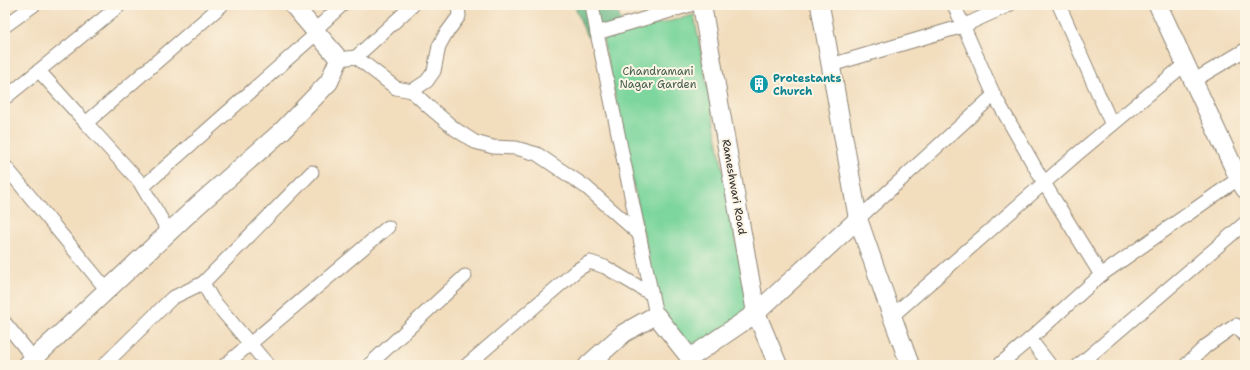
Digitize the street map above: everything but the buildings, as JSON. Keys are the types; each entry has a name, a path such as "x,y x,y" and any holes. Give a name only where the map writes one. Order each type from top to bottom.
{"street":[{"path":"5,26 34,5"},
{"path":"5,98 120,5"},
{"path":"86,123 222,5"},
{"path":"293,5 316,32 347,58 396,88 412,91 455,129 475,142 493,147 516,148 537,154 586,187 639,234"},
{"path":"143,187 316,32 342,5"},
{"path":"5,323 30,362 287,126 329,82 347,58 413,5"},
{"path":"412,91 426,82 434,71 439,46 445,34 459,16 458,5"},
{"path":"592,5 656,315 686,361 756,313 994,95"},
{"path":"597,33 690,5"},
{"name":"Rameshwari Road","path":"702,5 756,313 778,365"},
{"path":"820,5 858,220 910,365"},
{"path":"954,5 994,95 1044,183 1101,275"},
{"path":"831,65 963,26 1009,5"},
{"path":"1059,5 1112,125"},
{"path":"999,365 1101,275 1243,180 1193,81 1158,5"},
{"path":"1193,81 1245,50"},
{"path":"892,316 1076,155 1185,64"},
{"path":"39,70 139,181 170,232"},
{"path":"5,166 107,290"},
{"path":"104,365 172,298 203,283 312,172"},
{"path":"1079,365 1245,223"},
{"path":"225,365 388,228"},
{"path":"468,365 577,270 590,262 605,267 651,294"},
{"path":"369,365 465,276"},
{"path":"203,283 212,299 268,365"},
{"path":"588,365 624,333 656,315"},
{"path":"1186,365 1206,346 1236,325 1245,336"},
{"path":"1030,339 1050,365"}],"green space":[{"path":"574,5 615,5 622,23 587,37"},
{"name":"Chandramani Nagar Garden","path":"694,15 749,311 690,350 660,311 603,39"}],"place":[{"name":"Protestants Church","path":"759,84"}]}
